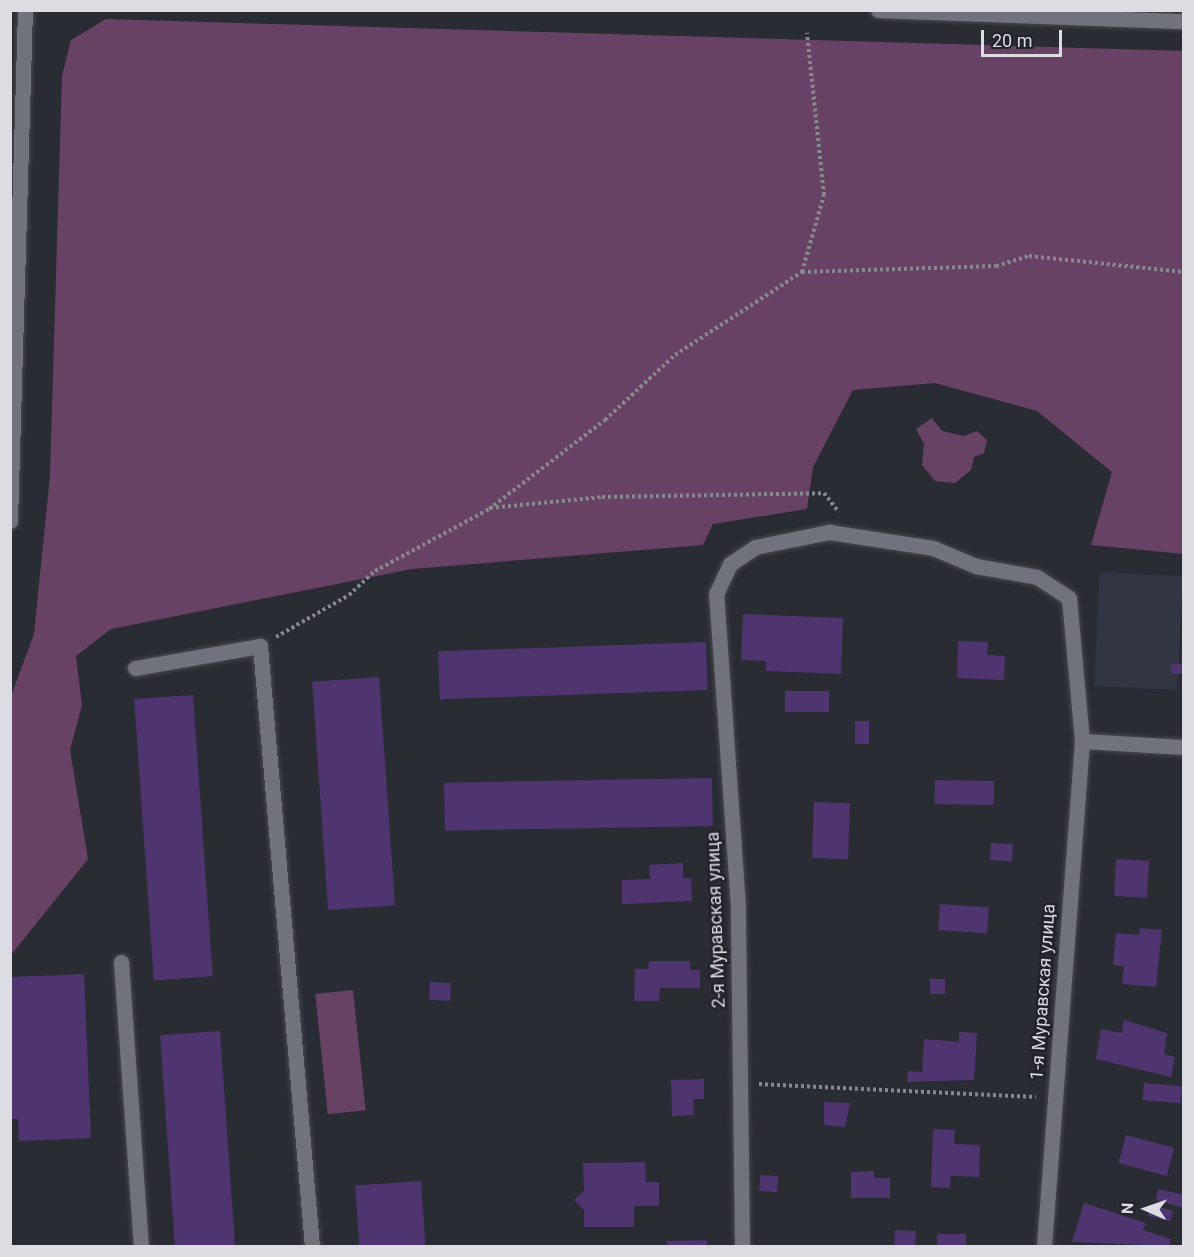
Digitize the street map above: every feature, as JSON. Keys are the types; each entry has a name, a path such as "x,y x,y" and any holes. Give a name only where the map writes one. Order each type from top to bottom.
{"street":[{"path":"10,521 25,10"},
{"path":"878,10 1184,21"},
{"name":"2-я Муравская улица","path":"742,1246 738,906 716,594 730,564 755,547 819,533 855,535"},
{"name":"1-я Муравская улица","path":"855,535 933,548 976,566 1037,577 1069,598 1082,741 1044,1246"},
{"path":"135,668 260,646 312,1246"},
{"path":"1082,741 1184,747"},
{"path":"121,962 141,1246"}],"path":[{"path":"802,272 824,195 807,33"},
{"path":"260,646 349,595 375,571 489,508 605,420 675,355 802,272 996,266 1029,256 1184,272"},
{"path":"489,508 602,497 824,493 855,535"},
{"path":"755,1084 1055,1098"}],"shaded area":[{"path":"106,19 1183,51 1183,554 1091,545 1112,472 1037,411 935,383 853,390 813,467 807,509 713,524 703,545 412,569 111,629 76,656 82,705 70,750 88,859 11,955 11,696 34,634 50,475 62,76 71,40"},
{"path":"932,418 942,431 964,436 977,431 987,440 984,453 974,457 971,470 955,483 935,481 922,465 924,444 916,429"},
{"path":"1100,572 1183,576 1177,690 1094,686"},
{"path":"353,990 366,1110 328,1114 315,994"}],"building":[{"path":"743,614 843,618 841,674 766,671 766,661 741,660"},
{"path":"958,641 988,642 987,655 1005,656 1004,680 957,678"},
{"path":"706,642 708,690 440,699 438,651"},
{"path":"1171,664 1184,664 1184,674 1171,674"},
{"path":"379,677 395,905 328,910 312,682"},
{"path":"785,691 829,691 829,712 785,712"},
{"path":"193,695 213,976 154,980 134,699"},
{"path":"855,721 869,721 869,744 855,744"},
{"path":"712,778 713,826 445,831 444,783"},
{"path":"935,780 994,781 994,805 935,804"},
{"path":"814,802 850,803 848,859 812,858"},
{"path":"991,843 1013,844 1012,861 990,860"},
{"path":"1116,859 1149,861 1147,898 1114,896"},
{"path":"683,863 683,878 691,878 692,901 622,904 622,880 650,879 649,865"},
{"path":"940,904 989,907 987,933 938,930"},
{"path":"1140,928 1162,930 1156,987 1122,984 1124,966 1113,965 1116,933 1139,935"},
{"path":"649,961 690,961 690,970 700,970 700,988 660,988 659,1001 634,1001 635,969 648,969"},
{"path":"84,974 91,1138 19,1141 18,1119 10,1119 12,977"},
{"path":"930,979 945,979 945,994 930,994"},
{"path":"430,982 451,983 450,1001 429,1000"},
{"path":"1124,1020 1167,1033 1164,1054 1175,1057 1171,1077 1096,1059 1101,1029 1122,1033"},
{"path":"220,1031 235,1246 175,1246 160,1035"},
{"path":"959,1032 977,1033 974,1080 907,1082 908,1071 922,1072 924,1039 959,1042"},
{"path":"704,1079 704,1099 693,1099 694,1115 672,1116 671,1080"},
{"path":"1144,1083 1182,1086 1180,1103 1143,1100"},
{"path":"824,1102 850,1103 845,1127 824,1125"},
{"path":"933,1129 955,1130 954,1144 980,1145 979,1177 951,1176 950,1188 931,1187"},
{"path":"1126,1135 1174,1148 1167,1176 1118,1163"},
{"path":"645,1162 646,1182 659,1182 659,1206 634,1206 634,1227 584,1227 584,1210 574,1200 584,1191 583,1163"},
{"path":"874,1171 874,1178 890,1178 890,1198 851,1198 851,1172"},
{"path":"760,1175 778,1176 777,1192 759,1191"},
{"path":"421,1181 426,1246 359,1246 355,1186"},
{"path":"1158,1189 1184,1195 1184,1208 1156,1200"},
{"path":"1084,1203 1146,1223 1143,1230 1171,1239 1169,1246 1072,1242"},
{"path":"1151,1205 1173,1211 1170,1222 1148,1216"},
{"path":"895,1230 916,1231 915,1246 894,1246"},
{"path":"937,1234 966,1234 966,1246 937,1246"},
{"path":"707,1240 707,1246 667,1246 667,1241"}]}
